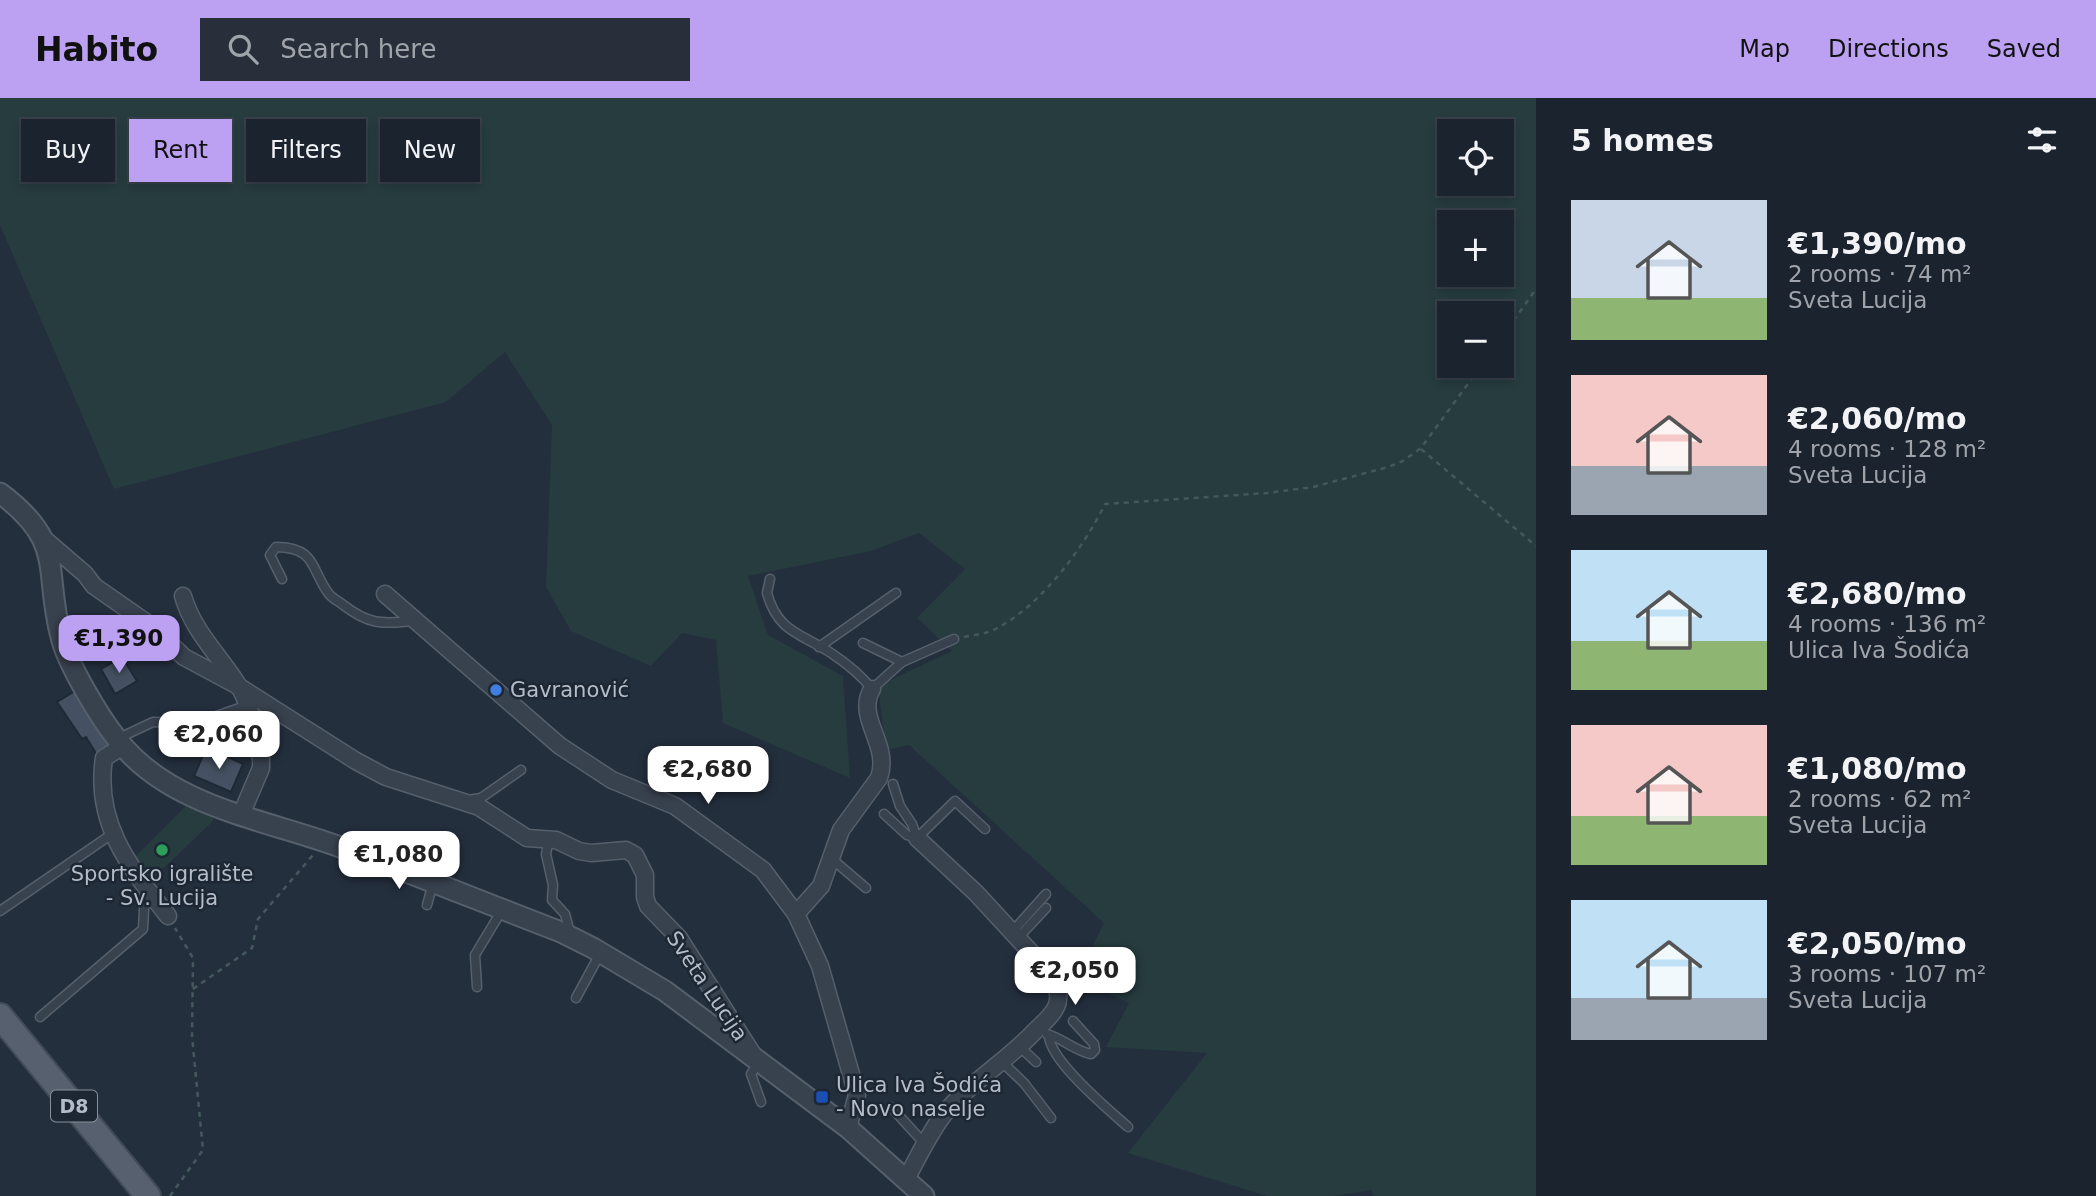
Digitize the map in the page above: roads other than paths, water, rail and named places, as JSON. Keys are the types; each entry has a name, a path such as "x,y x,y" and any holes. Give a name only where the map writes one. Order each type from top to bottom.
{"main road":[{"name":"D8","path":"0,1016 148,1196"}],"street":[{"name":"Sveta Lucija","path":"0,493 33,521 50,555 57,617 67,657 120,743 153,775 177,789 241,815 340,847 502,909 601,952 665,991 848,1128 924,1196"},
{"name":"Sveta Lucija","path":"42,537 85,574 94,586 150,625 184,657 238,686 286,719 386,778 465,801 527,838 549,839 591,853 626,850 635,855 645,875 645,897 648,906 679,938 758,1063"},
{"path":"385,594 560,746 612,780 675,806 748,856 763,870 796,914 820,966 857,1096 848,1128"},
{"name":"Sveta Lucija","path":"183,596 200,635 238,686 248,705 261,768 241,815"},
{"path":"796,914 821,886 841,830 879,778 882,769 879,740 865,710 872,689"},
{"path":"120,743 104,758 101,774 112,834 168,916"},
{"path":"906,1179 944,1115 964,1093 1020,1047 1044,1032 1057,1006 1056,984 1049,972 917,838"}],"lane":[{"path":"282,579 270,555 276,547 286,547 313,560 329,594 362,620 389,623 414,621"},
{"path":"770,579 766,593 780,621 792,632 853,670 872,689 902,662 954,639"},
{"path":"818,647 896,593"},
{"path":"863,643 902,662"},
{"path":"120,743 153,722 197,723 248,705"},
{"path":"465,801 481,798 521,770"},
{"path":"893,784 900,806 912,824 917,838"},
{"path":"917,838 955,801 985,829"},
{"path":"884,814 907,835 917,838"},
{"path":"0,911 112,834"},
{"path":"549,839 546,854 553,885 552,900 565,914 570,937"},
{"path":"832,859 866,888"},
{"path":"427,905 433,883"},
{"path":"40,1017 143,929 145,886"},
{"path":"1015,935 1046,894"},
{"path":"1015,935 1046,908"},
{"path":"477,987 475,955 502,909"},
{"path":"576,998 601,952"},
{"path":"1044,1032 1091,1054 1095,1050 1094,1044 1073,1021"},
{"path":"1044,1032 1053,1048 1087,1090 1128,1127"},
{"path":"1020,1047 1036,1062"},
{"path":"1002,1062 1024,1083 1051,1118"},
{"path":"758,1063 751,1074 761,1102"},
{"path":"891,1107 926,1145"}],"place":[{"name":"Gavranović","path":"496,690"},
{"name":"Sportsko igralište - Sv. Lucija","path":"162,850"},
{"name":"Ulica Iva Šodića - Novo naselje","path":"822,1097"}]}
